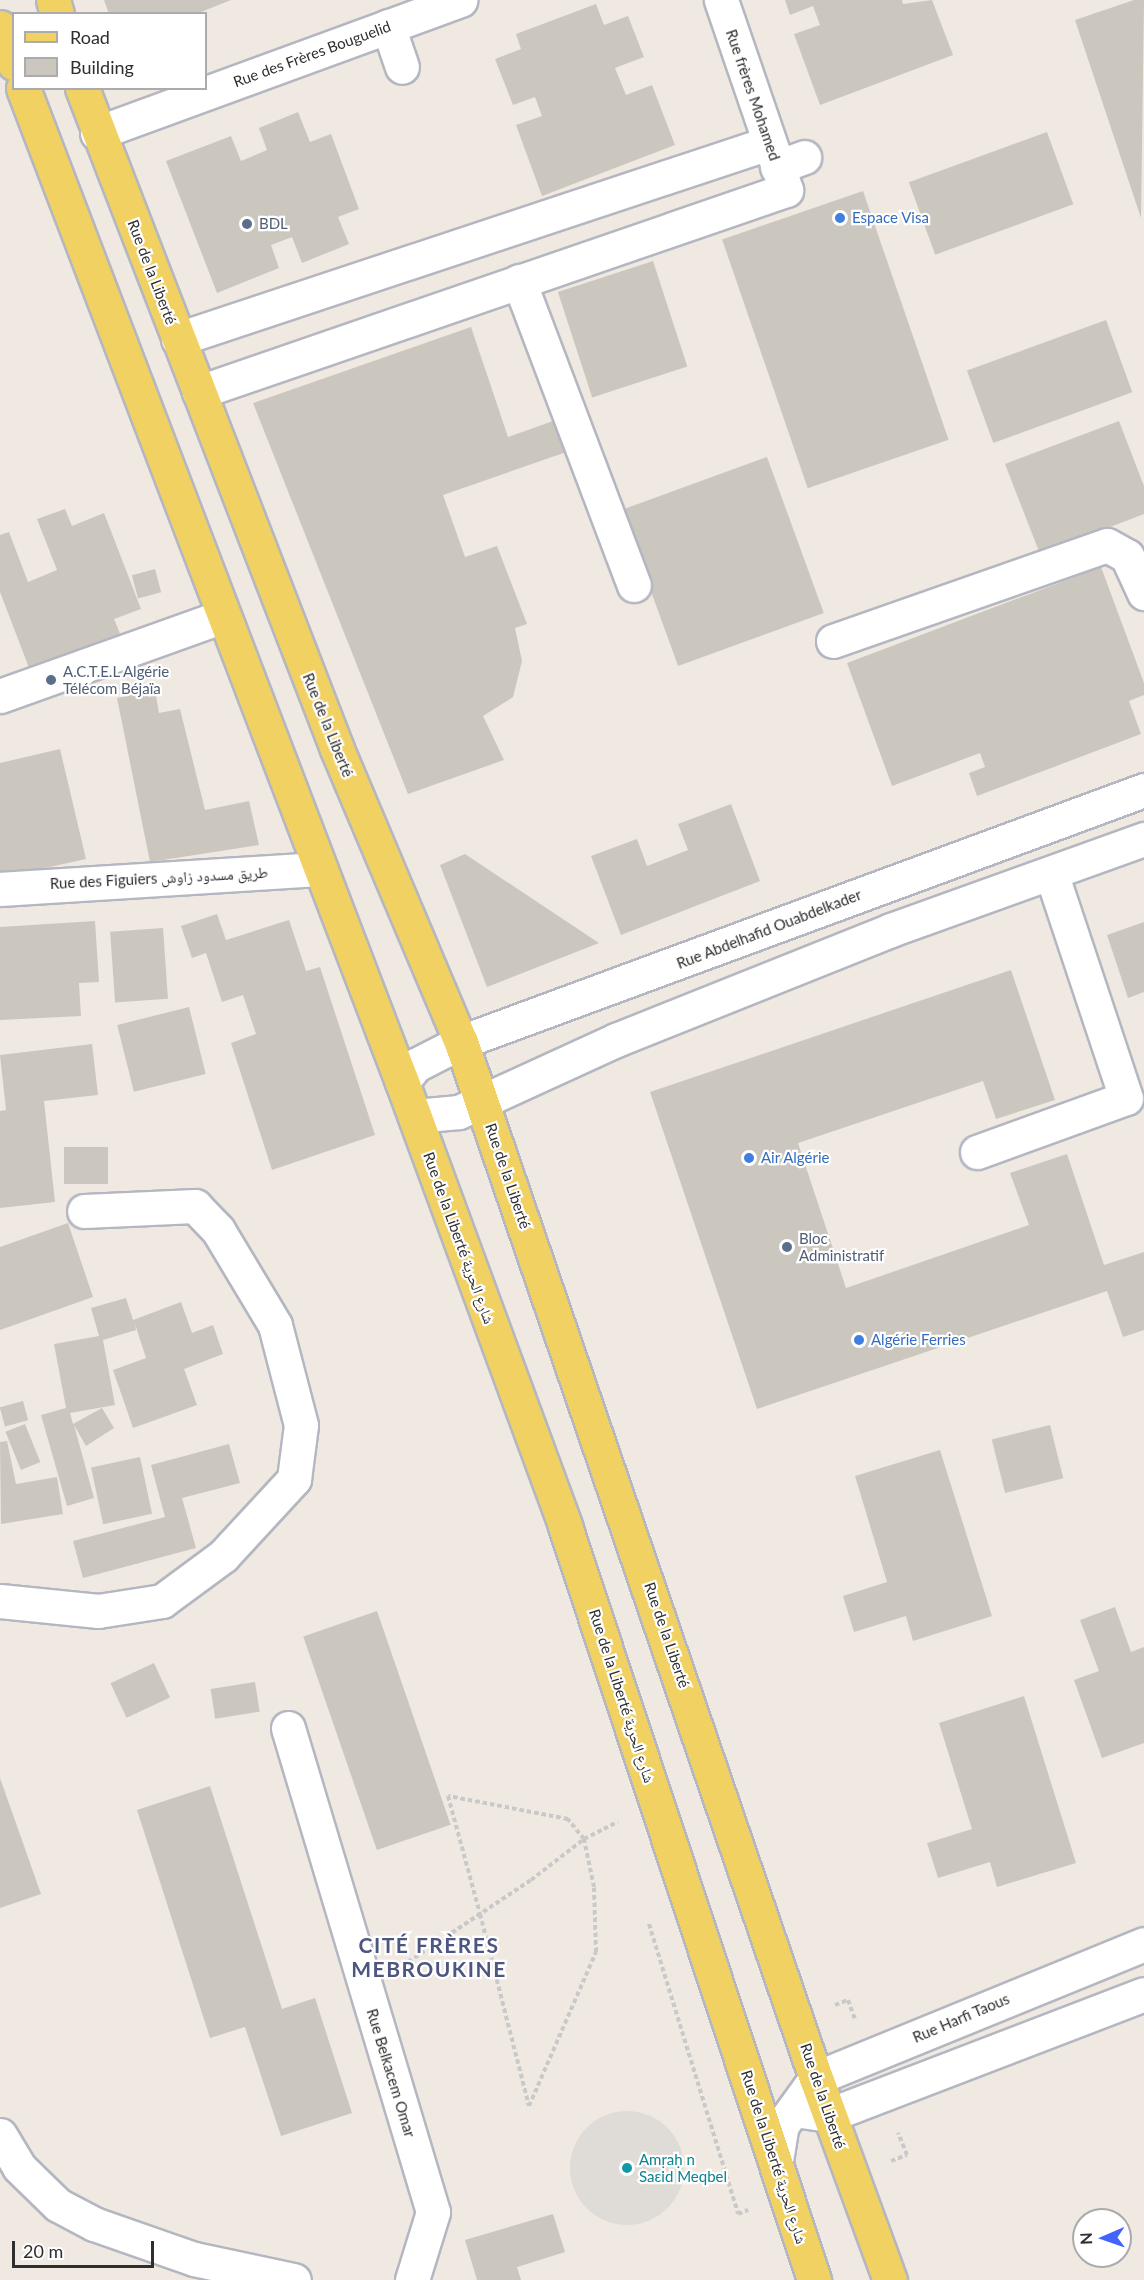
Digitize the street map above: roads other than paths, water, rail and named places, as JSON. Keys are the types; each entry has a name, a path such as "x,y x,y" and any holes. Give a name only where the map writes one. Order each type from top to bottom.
{"main road":[{"path":"0,27 12,58"},
{"path":"24,90 221,617 415,1116"},
{"name":"Rue de la Liberté","path":"83,90 97,133 337,749 461,1042 816,2078 890,2280"},
{"name":"Rue de la Liberté شارع الحرية","path":"415,1116 565,1526 814,2280"}],"street":[{"name":"Rue frères Mohamed","path":"721,0 784,165"},
{"name":"Rue des Frères Bouguelid","path":"97,133 388,26 444,3"},
{"path":"388,26 402,68"},
{"path":"178,339 459,232 784,165"},
{"path":"199,392 519,281 784,165"},
{"path":"519,281 634,585"},
{"path":"833,641 1107,545 1127,556 1144,593"},
{"path":"0,696 221,617"},
{"name":"Rue Abdelhafid Ouabdelkader","path":"402,1082 416,1065 461,1042 1144,790"},
{"path":"415,1116 432,1118 482,1101 627,1036 1144,839"},
{"name":"Rue des Figuiers طريق مسدود زاوش","path":"0,889 318,869"},
{"path":"977,1152 1126,1098 1051,873"},
{"path":"0,1601 98,1611 162,1601 223,1556 294,1479 301,1425 275,1325 218,1230 195,1206 84,1211"},
{"name":"Rue Belkacem Omar","path":"288,1728 433,2212 412,2280"},
{"name":"Rue Harfi Taous","path":"776,2161 791,2109 816,2078 1144,1944"},
{"path":"751,2087 791,2109 830,2115 1144,1994"},
{"path":"0,2135 19,2167 58,2205 94,2224 194,2259 294,2280"}],"place":[{"name":"Espace Visa","path":"840,218"},
{"name":"BDL","path":"247,224"},
{"name":"A.C.T.E.L Algérie Télécom Béjaïa","path":"51,680"},
{"name":"Air Algérie","path":"749,1158"},
{"name":"Bloc Administratif","path":"787,1247"},
{"name":"Algérie Ferries","path":"859,1340"},
{"name":"Amṛaḥ n Saɛid Meqbel","path":"627,2168"}],"district":[{"name":"CITÉ FRÈRES MEBROUKINE","path":"429,1957"}]}
